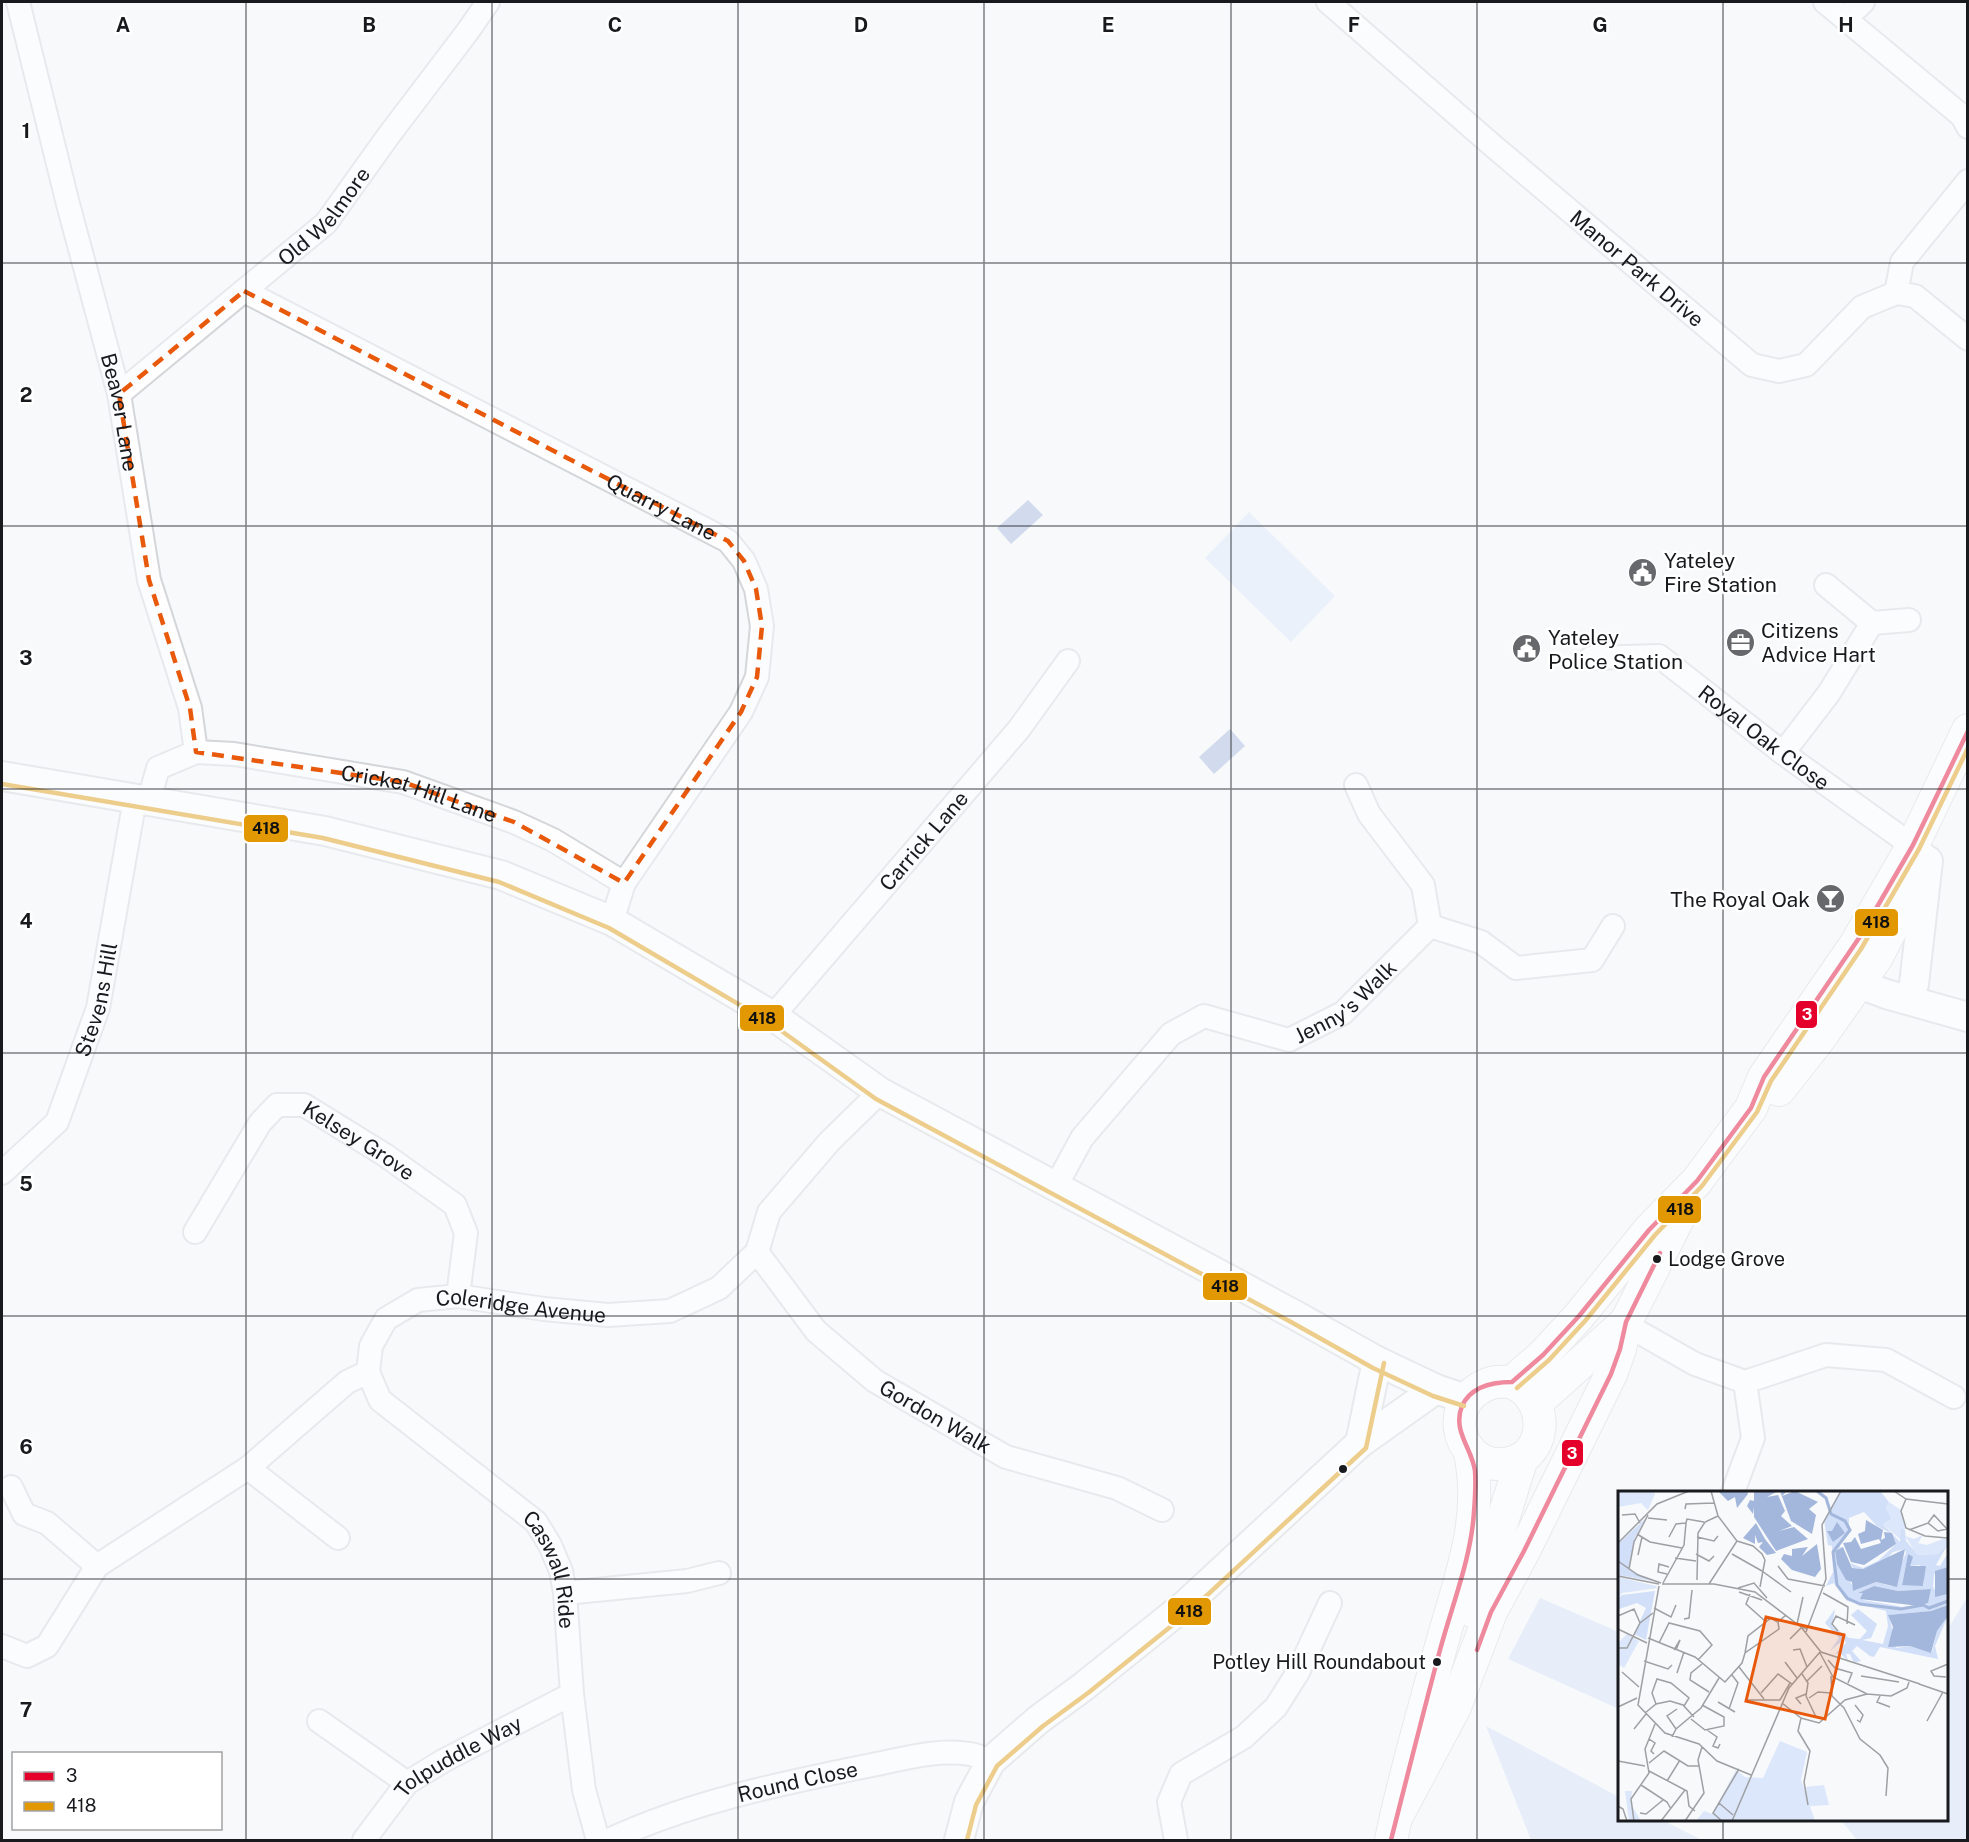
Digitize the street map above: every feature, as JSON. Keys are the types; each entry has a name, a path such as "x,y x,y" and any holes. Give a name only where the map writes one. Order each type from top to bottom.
{"main road":[{"path":"1921,851 1966,737"},
{"path":"1512,1382 1558,1339 1649,1230 1697,1181 1751,1108 1764,1077 1846,980 1866,951 1921,851 1968,776"},
{"path":"1394,1829 1455,1707 1491,1612 1524,1551 1611,1374 1626,1322 1697,1181"},
{"path":"1536,1403 1626,1322"},
{"path":"1495,1382 1512,1382 1524,1389 1536,1403 1541,1430 1535,1445 1522,1458 1509,1463 1499,1465 1476,1457 1463,1440 1459,1428 1461,1409 1466,1399 1484,1385 1495,1382"},
{"path":"1394,1829 1469,1543 1474,1515 1474,1471 1469,1449"},
{"path":"1455,1707 1463,1647 1522,1458"}],"street":[{"name":"Beaver Lane","path":"18,2 118,394 149,580 190,708 196,752"},
{"name":"Old Welmore","path":"118,394 326,223 488,2"},
{"name":"Manor Park Drive","path":"1328,2 1492,145 1752,365 1779,371 1806,365 1862,307 1896,293"},
{"path":"1825,2 1962,116 1968,127"},
{"path":"1846,18 1863,2"},
{"path":"1968,181 1902,262 1896,293 1915,296 1968,339"},
{"name":"Quarry Lane","path":"244,291 728,541 744,561 756,589 762,626 757,677 741,712 624,883 612,921"},
{"path":"1826,585 1872,623 1909,620"},
{"path":"1783,753 1829,693 1872,623"},
{"name":"Royal Oak Close","path":"1591,658 1659,656 1783,753 1921,851"},
{"name":"Carrick Lane","path":"773,1016 1019,729 1068,661"},
{"path":"142,800 158,768 196,752"},
{"name":"Cricket Hill Lane","path":"196,752 234,754 403,782 514,822 553,840 624,883"},
{"path":"2,776 325,831 501,875 612,921 773,1016 880,1092 1377,1361 1436,1389 1466,1399"},
{"path":"1356,785 1369,814 1423,885 1430,926 1481,942 1516,968 1592,960 1613,926"},
{"name":"Stevens Hill","path":"2,1173 57,1122 99,1008 142,800"},
{"path":"1919,994 1921,851"},
{"name":"Jenny's Walk","path":"1056,1186 1082,1138 1171,1034 1204,1016 1289,1040 1342,1013 1430,926"},
{"path":"1866,951 1902,972 1919,994"},
{"path":"1846,980 1919,994 1968,1017"},
{"name":"Coleridge Avenue","path":"368,1372 371,1346 386,1319 418,1300 458,1296 544,1309 608,1315 670,1311 719,1288 757,1252 769,1212 829,1142 880,1092"},
{"name":"Kelsey Grove","path":"195,1232 260,1123 277,1105 304,1105 385,1155 455,1205 466,1233 458,1296"},
{"name":"Gordon Walk","path":"757,1252 816,1331 875,1381 1006,1457 1117,1488 1162,1510"},
{"path":"1626,1322 1637,1331 1695,1364 1745,1382 1826,1355 1886,1360 1954,1397"},
{"path":"1360,1443 1377,1361"},
{"path":"2,1646 27,1656 47,1646 98,1566 248,1468 348,1382 368,1372"},
{"name":"Caswall Ride","path":"368,1372 380,1400 536,1522 550,1545 561,1571 565,1593 572,1694 584,1790 598,1840"},
{"path":"1733,1491 1753,1438 1745,1382"},
{"path":"959,1840 969,1802 991,1761 1038,1720 1185,1605 1360,1443 1436,1389"},
{"path":"248,1468 338,1538"},
{"path":"11,1487 24,1514 47,1523 98,1566"},
{"path":"565,1593 687,1581 719,1573"},
{"path":"1176,1840 1168,1802 1181,1774 1244,1737 1276,1707 1299,1672 1330,1603"},
{"name":"Tolpuddle Way","path":"364,1840 407,1783 443,1761 572,1694"},
{"path":"319,1721 407,1783"},
{"name":"Round Close","path":"609,1840 643,1824 715,1800 845,1770 940,1753 971,1754 991,1761"}],"highlighted area":[{"path":"244,291 728,541 744,561 756,589 762,626 757,677 741,712 624,883 514,822 403,782 196,752 190,708 149,580 119,394"}],"shaded area":[{"path":"1028,500 1043,515 1011,544 997,528"},
{"path":"1249,512 1335,596 1291,642 1205,558"},
{"path":"1230,729 1245,746 1214,774 1199,757"},
{"path":"1540,1598 1618,1632 1618,1709 1508,1659"},
{"path":"1967,1598 1967,1840 1857,1840 1842,1821 1948,1821 1948,1628"},
{"path":"1486,1726 1618,1796 1618,1821 1664,1821 1702,1840 1531,1840"}],"transit line":[{"name":"3","path":"1391,1840 1440,1650 1465,1564 1472,1530 1475,1471 1459,1423 1462,1406 1471,1394 1483,1386 1512,1382 1543,1355 1579,1316 1649,1230 1697,1181 1751,1108 1764,1077 1859,938 1913,845 1968,731"},
{"name":"418","path":"1517,1388 1549,1360 1585,1321 1655,1235 1702,1186 1757,1112 1771,1081 1861,949 1919,849 1968,748"},
{"name":"418","path":"2,784 323,838 499,882 609,928 769,1022 876,1099 1373,1368 1433,1396 1464,1406"},
{"name":"3","path":"1477,1650 1491,1612 1524,1551 1611,1374 1626,1322 1660,1253"},
{"name":"418","path":"967,1840 976,1805 997,1766 1043,1726 1190,1611 1366,1448 1384,1363"}],"place":[{"name":"Yateley Fire Station","path":"1643,572"},
{"name":"Citizens Advice Hart","path":"1740,642"},
{"name":"Yateley Police Station","path":"1527,649"},
{"name":"The Royal Oak","path":"1831,899"},
{"name":"Lodge Grove","path":"1657,1259"},
{"name":"Potley Hill Roundabout","path":"1437,1662"}]}
